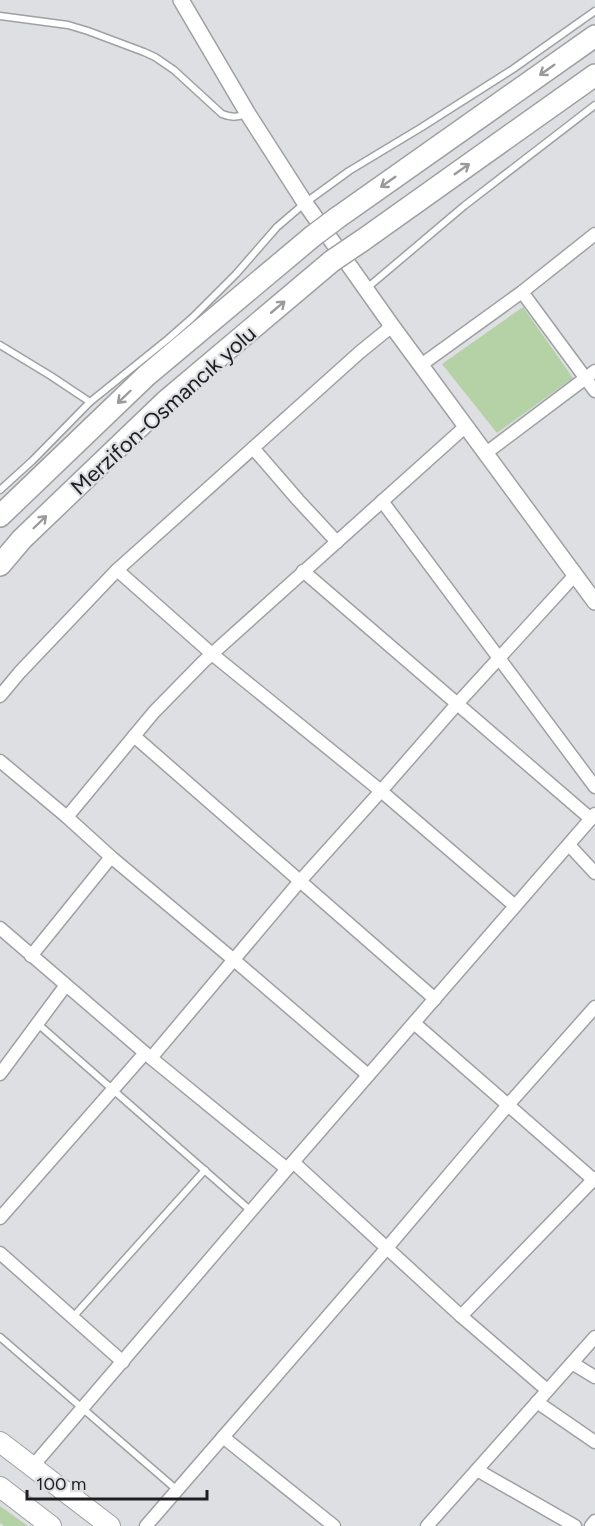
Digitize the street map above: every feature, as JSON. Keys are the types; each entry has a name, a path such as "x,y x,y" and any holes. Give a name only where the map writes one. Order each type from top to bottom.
{"highway":[{"name":"Merzifon-Osmancık yolu","path":"0,516 146,376 313,236 595,36"},
{"name":"Merzifon-Osmancık yolu","path":"0,565 22,539 166,401 333,261 595,75"}],"main road":[{"path":"0,1442 110,1526"},
{"path":"0,1487 51,1526"}],"street":[{"path":"181,0 248,114 306,202 392,326 595,602"},
{"path":"421,365 522,292 595,234"},
{"path":"522,292 590,375 595,391"},
{"path":"0,696 117,570 392,326"},
{"path":"486,453 590,375"},
{"path":"67,817 154,711 212,654 466,426"},
{"path":"253,448 337,542"},
{"path":"382,501 595,787"},
{"path":"117,570 212,654 381,791 515,906"},
{"path":"32,1467 251,1210 593,817 457,704 303,571"},
{"path":"0,1218 113,1090 234,960 300,881 575,575"},
{"path":"134,736 435,999"},
{"path":"0,761 368,1075"},
{"path":"569,845 595,873"},
{"path":"31,956 111,857"},
{"path":"0,928 148,1055 290,1166 547,1390"},
{"path":"0,1074 66,985"},
{"path":"146,1526 595,1007"},
{"path":"414,1023 594,1179 461,1316"},
{"path":"0,1253 123,1362"},
{"path":"427,1526 595,1337"},
{"path":"572,1363 595,1377"},
{"path":"537,1402 595,1442"},
{"path":"223,1437 334,1526"},
{"path":"477,1470 575,1526"},
{"path":"591,1526 595,1521"}],"lane":[{"path":"0,490 90,402 192,318 236,274 277,227 306,202 349,171 513,69 595,11"},
{"path":"0,16 51,22 88,31 144,52 174,70 222,114 237,117 248,114"},
{"path":"366,289 464,206 595,105"},
{"path":"0,345 90,402"},
{"path":"38,1024 251,1210"},
{"path":"73,1317 205,1170"},
{"path":"0,1337 177,1490"}],"green space":[{"path":"523,307 573,378 497,433 442,364"},
{"path":"0,1506 28,1526 4,1526 0,1523"}]}
